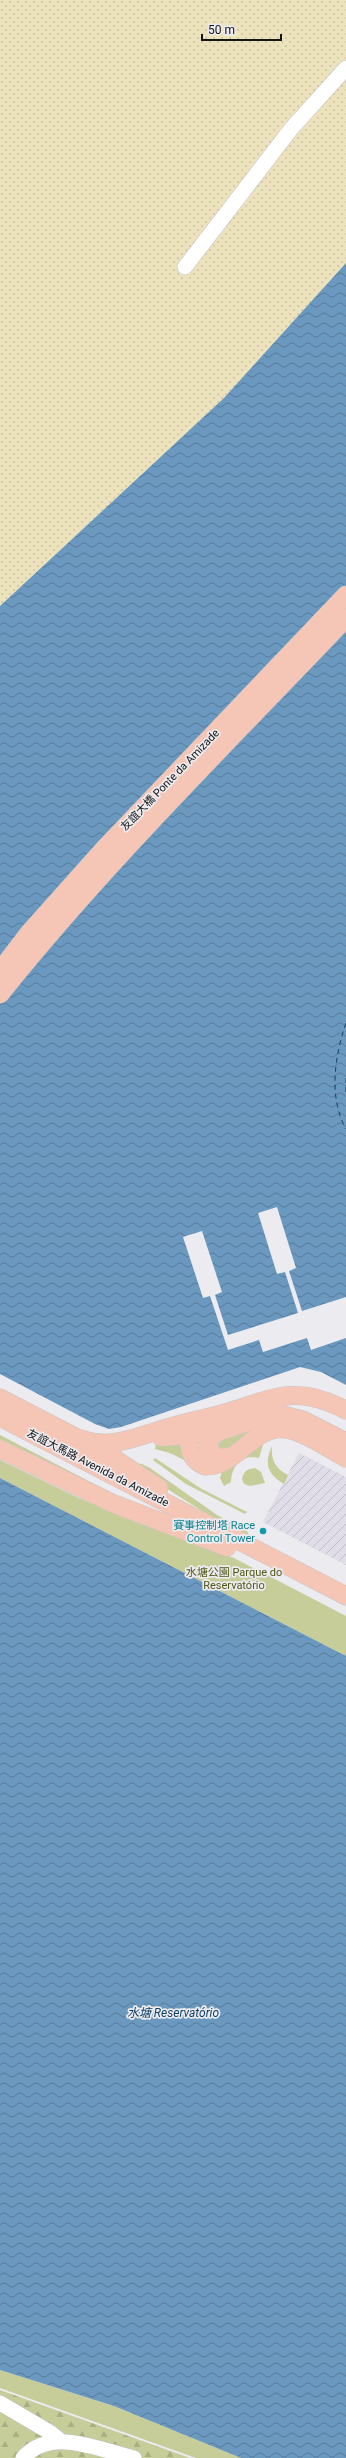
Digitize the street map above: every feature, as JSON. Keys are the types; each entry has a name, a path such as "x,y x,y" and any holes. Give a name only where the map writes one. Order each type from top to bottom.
{"main road":[{"name":"友誼大橋 Ponte da Amizade","path":"0,971 29,933 104,849 346,595"},
{"name":"友誼大橋 Ponte da Amizade","path":"0,994 42,942 100,878 346,618"},
{"path":"81,1440 100,1444 128,1440 191,1435 258,1402 281,1396 304,1395 326,1401 346,1410"},
{"path":"0,1398 104,1452 229,1542"},
{"path":"128,1440 193,1420 214,1424 283,1415 303,1420 346,1442"},
{"name":"友誼大馬路 Avenida da Amizade","path":"0,1417 229,1542 346,1608"},
{"path":"214,1424 210,1439 210,1451 218,1458 229,1457"},
{"path":"191,1435 190,1450 195,1460 202,1464 213,1466 263,1434 284,1428 295,1431 346,1458"},
{"name":"友誼大馬路 Avenida da Amizade","path":"0,1430 229,1542 346,1596"},
{"path":"0,1449 112,1503 229,1542"}],"street":[{"path":"185,267 291,129 346,68"},
{"path":"0,2403 52,2433 61,2441"},
{"path":"23,2458 39,2446 61,2441 134,2458"}],"shaded area":[{"path":"299,1453 346,1477 346,1565 263,1522"}],"green space":[{"path":"260,1423 294,1424 234,1447 216,1451 215,1438"},
{"path":"0,1435 102,1488 98,1492 0,1444"},
{"path":"265,1438 259,1458 253,1457 242,1459 233,1471 231,1482 224,1486 220,1478 223,1468"},
{"path":"184,1441 200,1471 179,1457 155,1449 156,1442"},
{"path":"272,1446 272,1455 275,1463 288,1475 284,1484 274,1476 269,1468 268,1458"},
{"path":"155,1458 200,1488 247,1512 245,1514 186,1484 153,1460"},
{"name":"水塘公園 Parque do Reservatório","path":"0,1460 81,1499 234,1558 346,1616 346,1656 0,1478"},
{"path":"126,1463 142,1464 150,1468 217,1515 248,1532 250,1541"},
{"path":"255,1468 261,1472 265,1483 250,1486 244,1484 242,1479 245,1472"},
{"path":"0,2370 114,2406 241,2458 196,2458 0,2388"},
{"path":"0,2390 190,2458 0,2458"}],"sand":[{"path":"0,0 346,0 346,263 224,398 0,606"}],"water":[{"path":"346,263 346,1385 321,1372 300,1367 121,1427 109,1429 95,1424 0,1374 0,606 224,398"},
{"name":"水塘 Reservatório","path":"0,1478 346,1656 346,2458 241,2458 114,2406 0,2370"}],"pier":[{"path":"277,1207 296,1268 289,1271 302,1311 346,1297 346,1338 311,1350 307,1338 263,1352 259,1340 228,1350 210,1296 203,1298 183,1237 202,1231 222,1292 215,1295 228,1335 298,1313 285,1272 277,1274 258,1213"}],"ferry route":[{"path":"346,1023 336,1062 335,1076 337,1103 340,1117 346,1129"},
{"path":"346,1078 346,1094"}],"place":[{"name":"賽事控制塔 Race Control Tower","path":"263,1531"}]}
